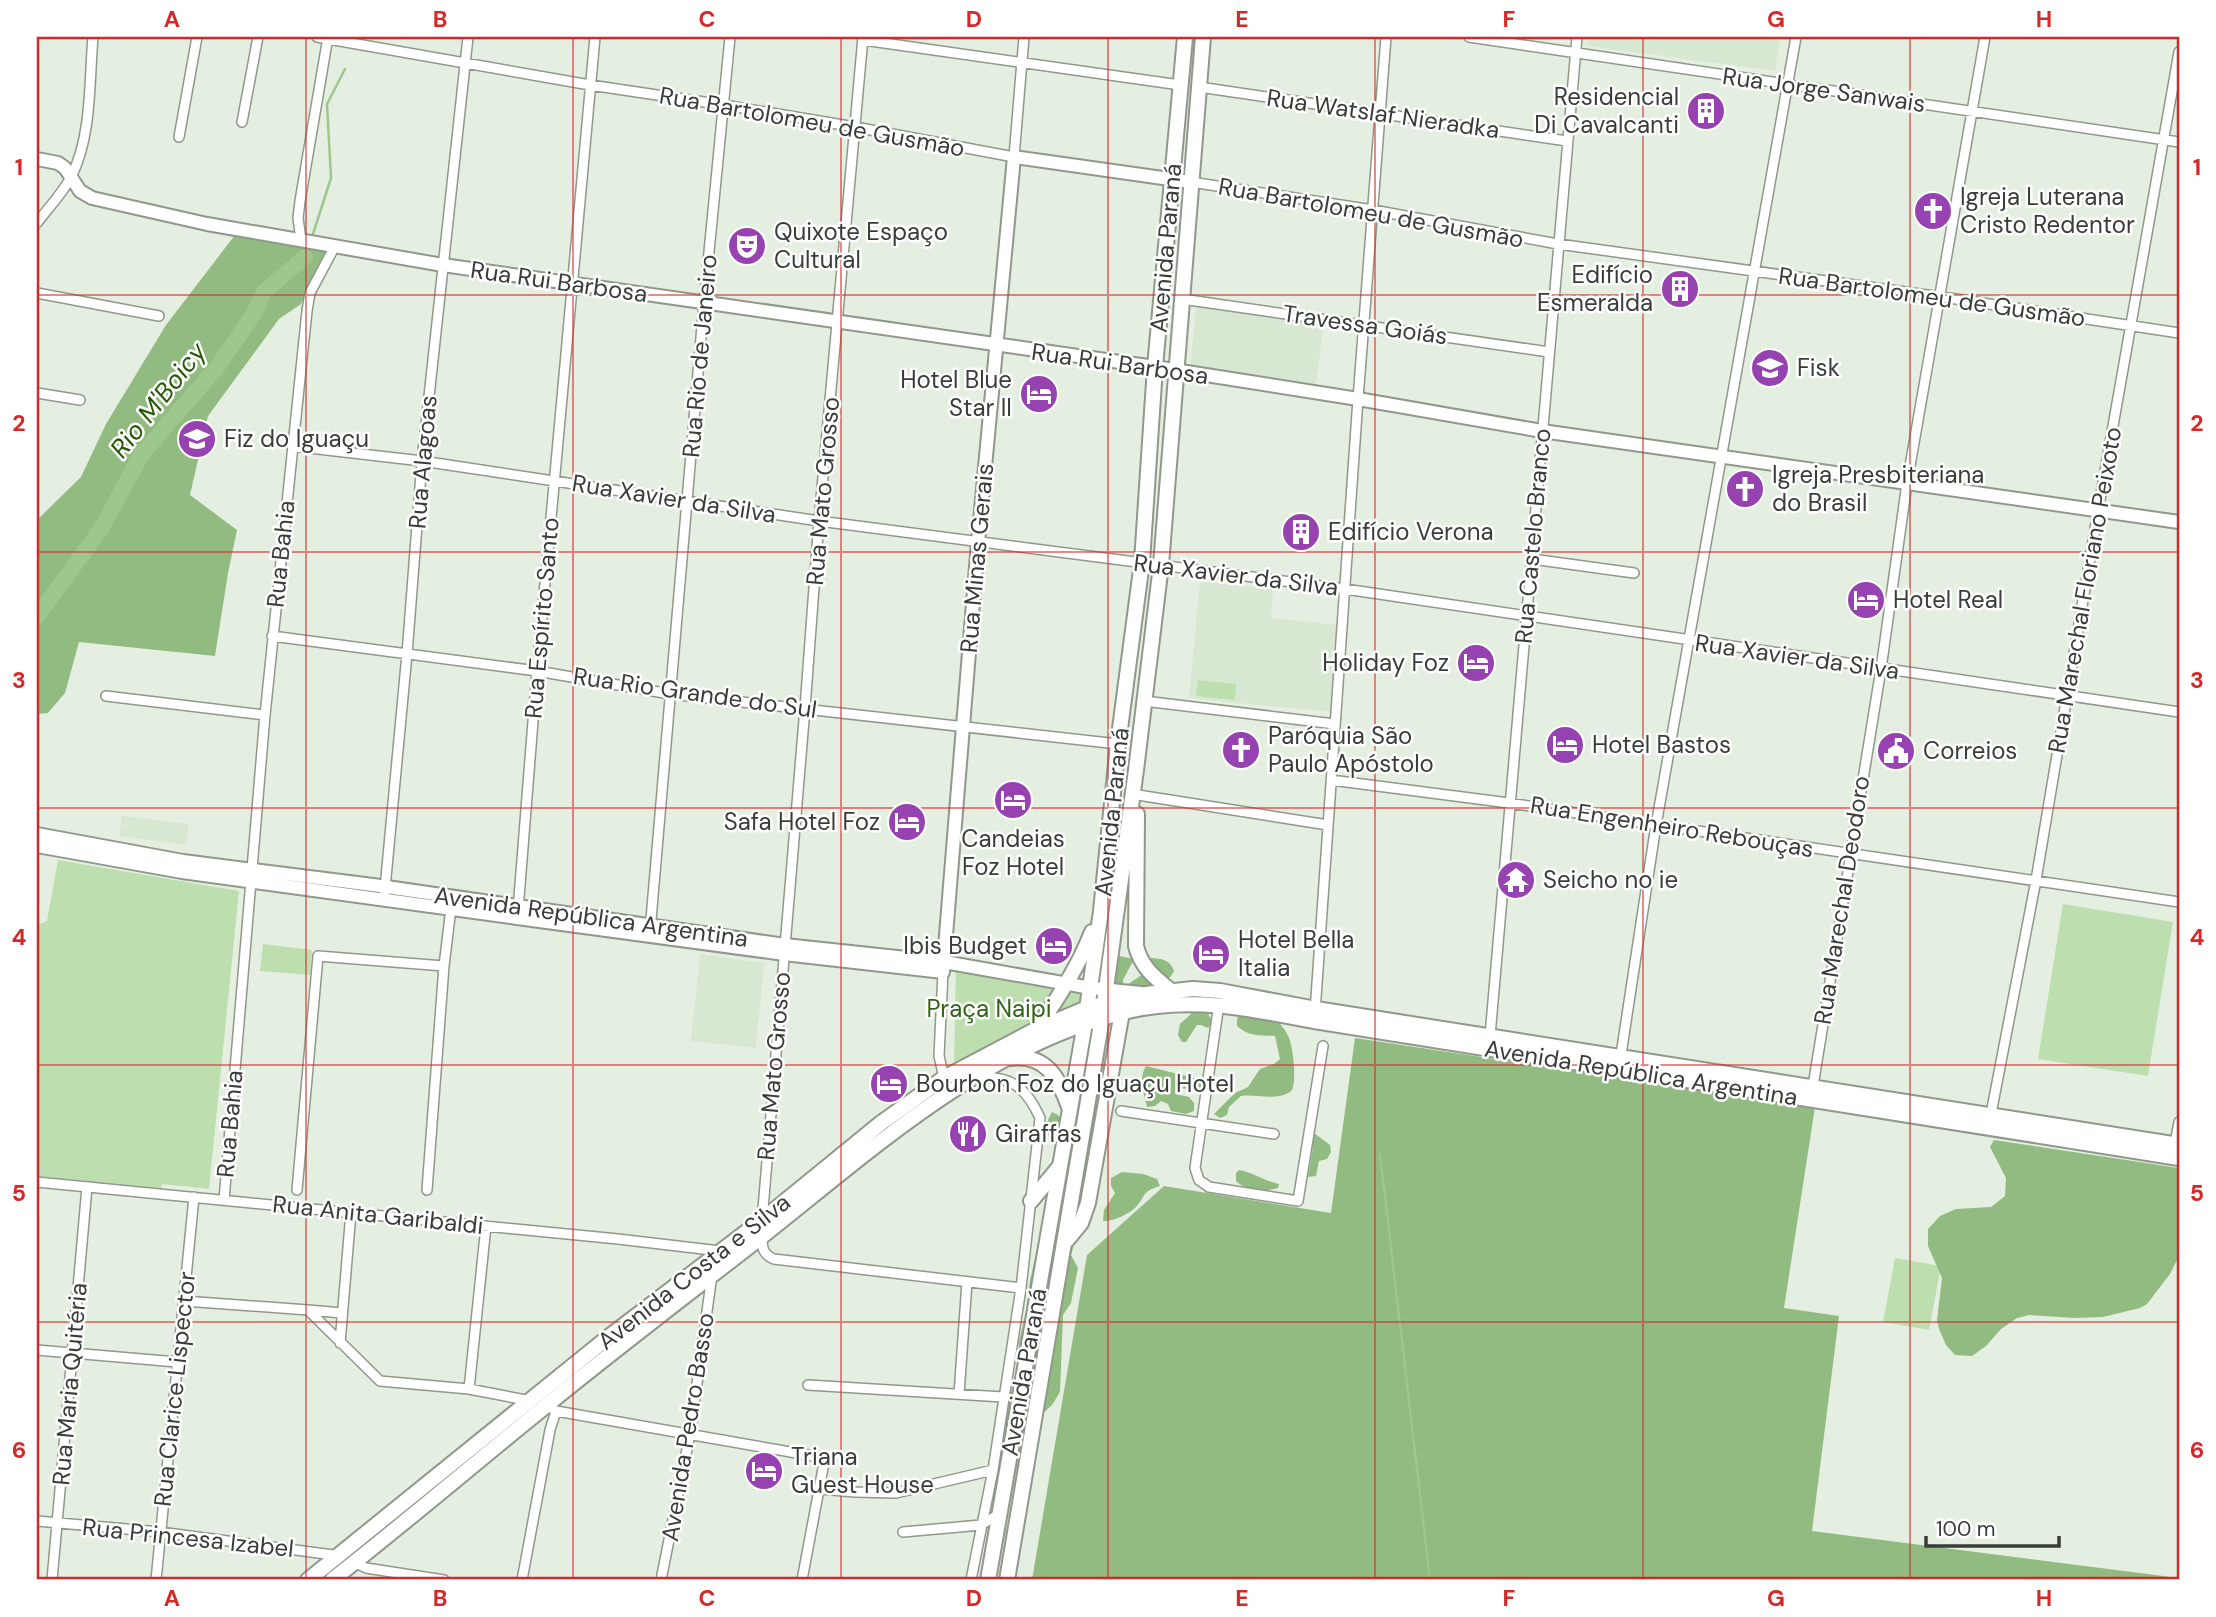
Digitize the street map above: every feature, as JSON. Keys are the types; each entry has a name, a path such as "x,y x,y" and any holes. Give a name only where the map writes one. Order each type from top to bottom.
{"main road":[{"name":"Avenida Paraná","path":"1007,1580 1102,1018 1101,911 1118,744 1142,562 1155,367 1185,37"},
{"name":"Avenida Paraná","path":"1100,993 1136,770 1161,565 1203,37"},
{"name":"Rua Bartolomeu de Gusmão","path":"1014,157 1191,183"},
{"name":"Rua Minas Gerais","path":"943,967 978,542 1014,157"},
{"name":"Rua Rui Barbosa","path":"37,159 58,163 65,168 80,191 92,198 207,224 443,265 1155,367 1542,431 2179,522"},
{"path":"1136,770 1136,946 1146,968 1171,990"},
{"name":"Avenida República Argentina","path":"37,834 251,874 650,931 1066,984 1100,993 1146,994 1194,989 1220,991 1315,1015 2177,1151"},
{"name":"Avenida República Argentina","path":"37,846 182,872 251,874"},
{"name":"Avenida República Argentina","path":"384,893 451,908 517,913"},
{"path":"1035,1030 1085,951 1101,911"},
{"name":"Avenida Costa e Silva","path":"333,1580 552,1408 713,1273 890,1132 971,1078 1086,1016 1100,993"},
{"name":"Avenida República Argentina","path":"1102,1018 1122,1012 1186,1003 1219,1004 1490,1036 1620,1063"},
{"path":"1066,1241 1081,1223 1088,1203 1122,1012"},
{"name":"Avenida Paraná","path":"988,1580 1086,1016"},
{"name":"Avenida Costa e Silva","path":"308,1580 606,1339 762,1220 881,1123 944,1078 1035,1030 1086,1016 1102,1018"},
{"path":"1006,1059 1027,1058 1048,1068 1060,1081 1070,1111"},
{"path":"1031,1201 1061,1165"}],"street":[{"path":"37,223 71,178 80,158 85,135 93,37"},
{"path":"179,137 197,37"},
{"path":"242,122 258,37"},
{"name":"Rua Bartolomeu de Gusmão","path":"317,37 590,85 855,127 1014,157"},
{"name":"Rua Alagoas","path":"384,893 422,461 468,37"},
{"name":"Rua Espírito Santo","path":"517,913 595,37"},
{"name":"Rua Rio de Janeiro","path":"650,931 704,303 730,37"},
{"name":"Rua Minas Gerais","path":"1014,157 1024,37"},
{"path":"1315,1015 1358,399 1387,37"},
{"name":"Rua Jorge Sanwais","path":"1469,37 2179,142"},
{"name":"Rua Castelo Branco","path":"1490,1036 1577,37"},
{"path":"1620,1063 1656,825 1796,37"},
{"name":"Rua Marechal Deodoro","path":"1811,1093 1881,669 1907,483 1984,37"},
{"path":"301,240 299,210 328,38"},
{"path":"863,38 1180,85"},
{"name":"Rua Mato Grosso","path":"762,1236 819,521 863,38"},
{"name":"Rua Marechal Floriano Peixoto","path":"1989,1122 2036,880 2179,52"},
{"name":"Rua Watslaf Nieradka","path":"1199,87 1567,141"},
{"name":"Rua Bartolomeu de Gusmão","path":"1191,183 1373,210 1558,244 2179,333"},
{"name":"Rua Bahia","path":"224,1200 272,636 292,446 310,293 335,246"},
{"path":"37,293 159,316"},
{"name":"Travessa Goiás","path":"1182,299 1549,352"},
{"path":"37,393 80,400"},
{"name":"Rua Xavier da Silva","path":"292,446 422,461 819,521 1345,589 2179,712"},
{"path":"1532,559 1634,573"},
{"name":"Rua Rio Grande do Sul","path":"272,636 537,671 670,694 1118,744"},
{"path":"106,696 265,715"},
{"path":"1144,701 1335,724"},
{"name":"Rua Engenheiro Rebouças","path":"1331,780 1509,803 2179,902"},
{"path":"1138,795 1328,825"},
{"path":"427,1190 451,908"},
{"path":"297,1190 318,956 444,966"},
{"name":"Rua Minas Gerais","path":"943,967 939,1056 944,1078"},
{"path":"1219,1004 1195,1168 1199,1181 1209,1187 1298,1200 1323,1046"},
{"path":"971,1078 1002,1079 1018,1087 1031,1098 1040,1118 1021,1288 993,1470 971,1580"},
{"path":"1121,1111 1275,1134"},
{"path":"2177,1151 2179,1122"},
{"name":"Rua Anita Garibaldi","path":"37,1182 720,1251"},
{"name":"Rua Maria Quitéria","path":"52,1580 87,1187"},
{"name":"Rua Clarice Lispector","path":"156,1580 194,1197"},
{"path":"340,1343 351,1212"},
{"path":"469,1389 486,1226"},
{"path":"762,1236 763,1251 766,1256 774,1259 1021,1288"},
{"name":"Avenida Pedro Basso","path":"662,1580 690,1434 713,1273"},
{"path":"959,1394 967,1282"},
{"path":"184,1301 342,1313"},
{"path":"308,1310 380,1381 469,1389 531,1401 552,1408 819,1457 824,1463 802,1580"},
{"path":"37,1350 177,1362"},
{"path":"808,1385 1003,1397"},
{"path":"523,1580 552,1408"},
{"path":"820,1489 896,1493 993,1470"},
{"path":"903,1532 981,1525 999,1514"},
{"name":"Rua Princesa Izabel","path":"37,1521 160,1532 340,1555 366,1568 444,1580"},
{"path":"333,1580 340,1555"}],"shaded area":[{"path":"1588,37 1780,37 1775,71 1587,46"},
{"path":"1197,302 1324,321 1316,387 1190,367"},
{"path":"1200,581 1273,589 1271,618 1339,625 1332,712 1189,698"},
{"path":"122,816 189,824 186,845 119,836"},
{"path":"700,954 764,963 756,1048 691,1041"}],"green space":[{"path":"235,235 327,251 301,304 279,319 208,416 190,495 237,530 215,656 79,642 65,693 48,713 37,714 37,520 81,477 106,424 166,325"},
{"path":"1198,680 1236,684 1235,700 1196,696"},
{"path":"58,860 239,891 209,1189 162,1184 161,1189 37,1176 37,925 47,921"},
{"path":"2063,904 2173,922 2148,1076 2038,1059"},
{"path":"263,944 312,950 310,975 260,971"},
{"path":"1114,955 1134,959 1123,984 1127,985 1143,974 1145,958 1166,961 1174,971 1168,980 1155,989 1116,986 1112,983"},
{"name":"Praça Naipi","path":"956,969 1083,990 1081,1004 954,1063"},
{"path":"1224,997 1275,1015 1291,1043 1294,1083 1290,1092 1284,1095 1241,1096 1229,1107 1227,1115 1220,1118 1214,1114 1235,1093 1248,1087 1260,1069 1280,1059 1275,1036 1255,1035 1241,1030 1237,1026 1237,1019 1242,1012"},
{"path":"1189,1009 1207,1012 1213,1022 1208,1028 1197,1025 1186,1042 1182,1042 1178,1035 1180,1024 1191,1014"},
{"path":"1355,1038 1815,1107 1784,1308 1839,1316 1812,1531 2179,1580 1032,1580 1087,1255 1164,1186 1331,1213"},
{"path":"1146,1066 1202,1082 1201,1090 1178,1088 1175,1094 1189,1097 1194,1103 1194,1111 1186,1114 1171,1111 1168,1104 1161,1101 1155,1106 1147,1107 1142,1081"},
{"path":"1052,1112 1063,1122 1079,1126 1088,1133 1093,1144 1085,1153 1074,1156 1065,1146 1050,1141 1046,1124"},
{"path":"1314,1133 1330,1145 1331,1152 1327,1159 1319,1161 1316,1176 1308,1177 1313,1147 1311,1140"},
{"path":"1994,1140 2179,1168 2179,1256 2170,1274 2147,1304 2103,1317 2029,1315 2017,1318 1972,1356 1955,1355 1946,1345 1937,1320 1942,1278 1928,1246 1928,1229 1940,1216 1956,1209 1991,1207 2005,1196 2006,1178 1990,1147"},
{"path":"1239,1170 1279,1184 1278,1188 1261,1190 1245,1187 1236,1181 1236,1173"},
{"path":"1122,1172 1143,1174 1157,1179 1160,1186 1146,1192 1139,1204 1128,1213 1103,1221 1104,1210 1115,1193 1111,1178"},
{"path":"1055,1194 1069,1195 1075,1241 1071,1255 1078,1268 1071,1303 1063,1315 1060,1392 1052,1405 1041,1415 1031,1404 1023,1420 1009,1429 1005,1414 1017,1371 1019,1342 1030,1281 1046,1208"},
{"path":"1895,1258 1941,1266 1929,1330 1883,1322"}],"waterway":[{"name":"Rio M'Boicy","path":"313,234 331,178 327,104 345,69"},
{"name":"Rio M'Boicy","path":"37,616 101,529 141,455 218,366 253,315 264,292 305,257"},
{"path":"1380,1154 1430,1580"}],"place":[{"name":"Residencial Di Cavalcanti","path":"1706,111"},
{"name":"Igreja Luterana Cristo Redentor","path":"1933,211"},
{"name":"Quixote Espaço Cultural","path":"747,246"},
{"name":"Edifício Esmeralda","path":"1680,289"},
{"name":"Fisk","path":"1770,368"},
{"name":"Hotel Blue Star II","path":"1039,394"},
{"name":"Fiz do Iguaçu","path":"197,439"},
{"name":"Igreja Presbiteriana do Brasil","path":"1745,489"},
{"name":"Edifício Verona","path":"1301,532"},
{"name":"Hotel Real","path":"1866,600"},
{"name":"Holiday Foz","path":"1476,663"},
{"name":"Hotel Bastos","path":"1565,745"},
{"name":"Paróquia São Paulo Apóstolo","path":"1241,750"},
{"name":"Correios","path":"1896,751"},
{"name":"Candeias Foz Hotel","path":"1013,800"},
{"name":"Safa Hotel Foz","path":"907,822"},
{"name":"Seicho no ie","path":"1516,880"},
{"name":"Ibis Budget","path":"1054,946"},
{"name":"Hotel Bella Italia","path":"1211,954"},
{"name":"Bourbon Foz do Iguaçu Hotel","path":"889,1084"},
{"name":"Giraffas","path":"968,1134"},
{"name":"Triana Guest House","path":"764,1471"}]}
